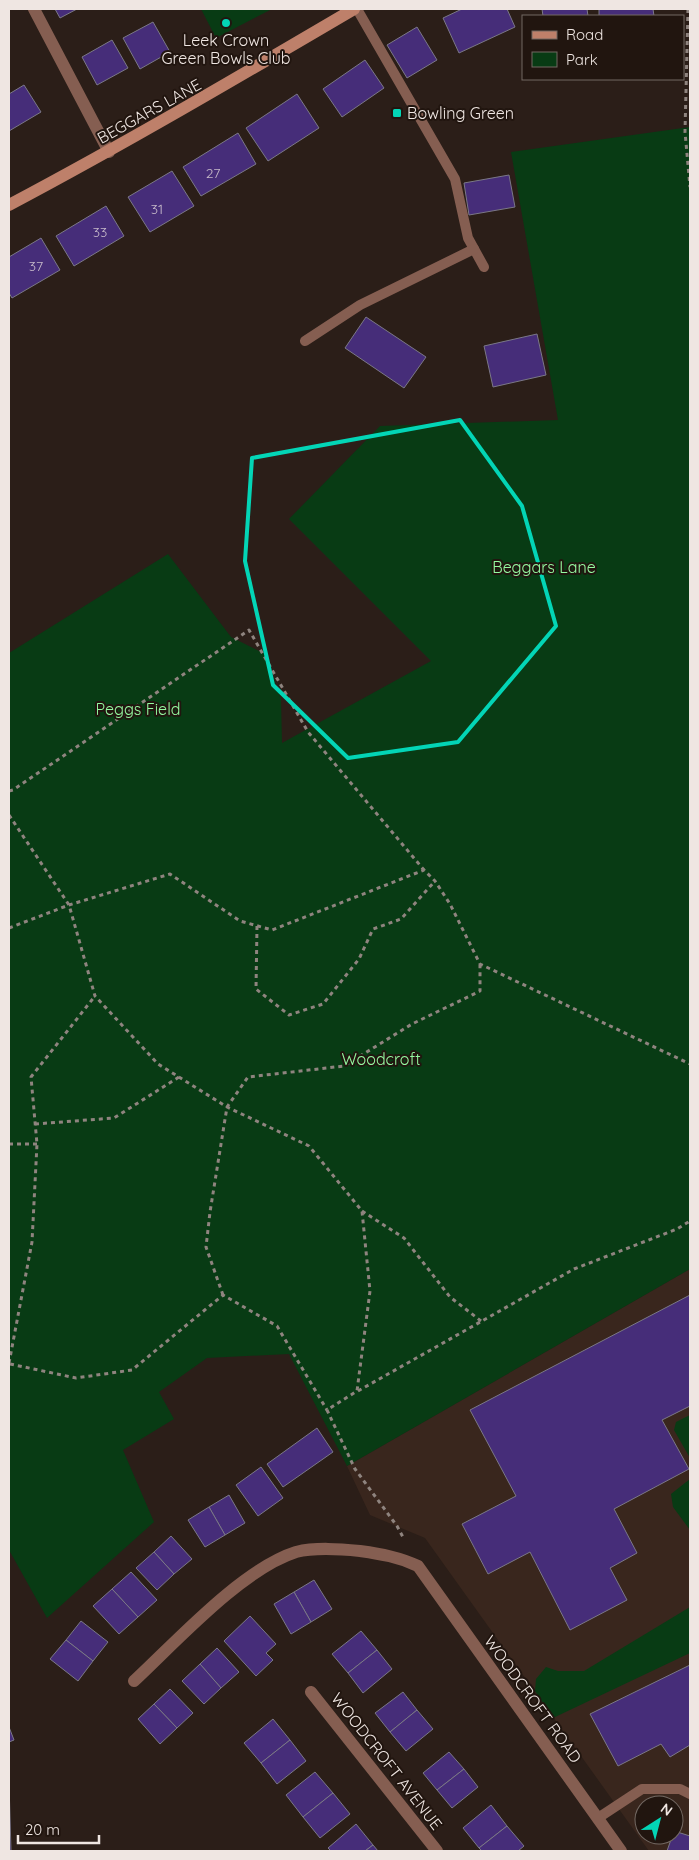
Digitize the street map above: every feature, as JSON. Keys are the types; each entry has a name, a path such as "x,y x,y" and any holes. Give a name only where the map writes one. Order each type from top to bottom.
{"street":[{"path":"34,9 109,152"},
{"name":"BEGGARS LANE","path":"9,205 218,91 356,9"},
{"path":"134,1681 239,1584 268,1565 297,1552 335,1548 400,1558 418,1566"},
{"name":"WOODCROFT ROAD","path":"418,1566 621,1851"},
{"name":"WOODCROFT AVENUE","path":"311,1692 437,1851"}],"lane":[{"path":"356,9 455,179 468,238 484,267"},
{"path":"306,341 360,305 474,249"},
{"path":"598,1818 642,1789 680,1789 690,1794"}],"path":[{"path":"688,9 685,132 690,187"},
{"path":"9,791 249,630 308,732 435,882 450,904 480,964 480,991 412,1024 344,1066 248,1077 227,1108 206,1247 223,1295 278,1326 327,1410 356,1470 398,1526 418,1566"},
{"path":"9,814 68,905 94,996 158,1064 227,1108 309,1146 362,1211 404,1238 450,1296 481,1321"},
{"path":"9,928 68,905 170,874 240,921 272,930 424,870"},
{"path":"257,926 256,989 289,1015 323,1004 359,959 373,929 401,919 435,882"},
{"path":"480,964 690,1064"},
{"path":"94,996 31,1077 37,1144 32,1242 9,1363 76,1378 132,1370 223,1295"},
{"path":"35,1124 114,1118 179,1077"},
{"path":"9,1144 37,1144"},
{"path":"357,1391 370,1291 362,1211"},
{"path":"327,1410 357,1391 574,1269 677,1229 690,1221"}],"highlighted area":[{"path":"460,420 522,506 556,626 458,742 348,758 273,685 245,561 252,458"}],"shaded area":[{"path":"690,1269 690,1851 649,1851 645,1845 684,1845 684,1795 634,1795 634,1830 425,1538 370,1515 347,1466"}],"green space":[{"name":"Leek Crown Green Bowls Club","path":"201,9 272,9 216,38"},
{"name":"Woodcroft","path":"690,127 690,1269 347,1466 289,1354 207,1358 159,1392 174,1419 123,1450 154,1522 47,1618 9,1550 9,653 168,554 231,637 265,654 281,699 282,743 431,661 289,519 380,426 558,420 511,152"},
{"path":"690,1415 690,1458 674,1430 676,1422"},
{"path":"690,1479 690,1530 673,1507 671,1494"},
{"path":"690,1607 690,1653 553,1718 535,1691 536,1679 546,1667 558,1671 584,1671"}],"building":[{"path":"55,9 77,9 60,18"},
{"path":"462,9 507,9 515,27 459,53 443,18"},
{"path":"542,9 587,9 588,15 543,15"},
{"path":"599,9 653,9 654,15 599,15"},
{"path":"153,22 170,52 140,69 123,38"},
{"path":"417,27 437,60 407,78 387,45"},
{"path":"112,40 128,68 97,85 82,57"},
{"path":"365,60 384,88 342,117 323,89"},
{"path":"24,85 41,112 9,131 9,94"},
{"path":"297,94 319,128 268,161 246,128"},
{"path":"238,133 256,164 201,196 183,167"},
{"path":"172,171 194,206 150,232 128,197"},
{"path":"509,175 515,207 469,215 464,183"},
{"path":"106,206 124,236 74,266 56,236"},
{"path":"41,238 60,270 12,298 9,293 9,257"},
{"path":"366,317 426,357 404,388 345,348"},
{"path":"537,334 546,375 493,387 484,346"},
{"path":"690,1295 690,1406 662,1420 689,1469 614,1509 637,1553 610,1568 627,1600 570,1630 530,1552 488,1574 462,1524 516,1496 470,1410"},
{"path":"317,1428 333,1452 283,1487 267,1464"},
{"path":"261,1467 283,1498 258,1516 236,1485"},
{"path":"229,1495 245,1523 225,1535 209,1507"},
{"path":"209,1507 225,1535 205,1547 188,1520"},
{"path":"171,1536 192,1559 174,1574 154,1552"},
{"path":"154,1552 174,1574 157,1590 136,1568"},
{"path":"131,1572 157,1600 138,1617 112,1589"},
{"path":"314,1580 332,1609 311,1622 294,1592"},
{"path":"112,1589 138,1617 119,1634 93,1606"},
{"path":"294,1592 311,1622 291,1634 274,1604"},
{"path":"250,1616 276,1644 266,1653 273,1660 256,1676 224,1641"},
{"path":"81,1621 108,1642 93,1661 66,1640"},
{"path":"361,1631 377,1650 348,1673 332,1654"},
{"path":"66,1640 93,1661 78,1681 50,1659"},
{"path":"217,1648 239,1672 221,1688 200,1664"},
{"path":"377,1650 392,1669 363,1693 348,1673"},
{"path":"200,1664 221,1688 204,1704 182,1681"},
{"path":"690,1665 690,1745 670,1757 661,1744 618,1766 590,1714"},
{"path":"170,1689 193,1713 177,1728 154,1704"},
{"path":"403,1692 417,1710 390,1732 375,1713"},
{"path":"154,1704 177,1728 160,1744 138,1719"},
{"path":"417,1710 433,1729 406,1751 390,1732"},
{"path":"273,1719 290,1740 261,1763 244,1743"},
{"path":"9,1727 14,1740 9,1742"},
{"path":"290,1740 306,1761 277,1784 261,1763"},
{"path":"449,1752 464,1769 437,1790 423,1773"},
{"path":"464,1769 478,1787 452,1808 437,1790"},
{"path":"315,1772 333,1793 303,1817 286,1795"},
{"path":"9,1783 10,1817 9,1817"},
{"path":"333,1793 350,1814 320,1838 303,1817"},
{"path":"491,1805 507,1826 479,1848 463,1828"},
{"path":"10,1817 11,1851 9,1851"},
{"path":"356,1824 373,1845 365,1851 331,1851 328,1848"},
{"path":"507,1826 524,1846 518,1851 482,1851 479,1848"},
{"path":"684,1834 690,1836 690,1851 667,1851 669,1845 684,1845"},
{"path":"373,1845 378,1851 365,1851"}],"place":[{"name":"Leek Crown Green Bowls Club","path":"226,23"},
{"name":"Bowling Green","path":"397,113"}],"park label":[{"name":"Beggars Lane","path":"544,567"},
{"name":"Peggs Field","path":"138,709"}]}
